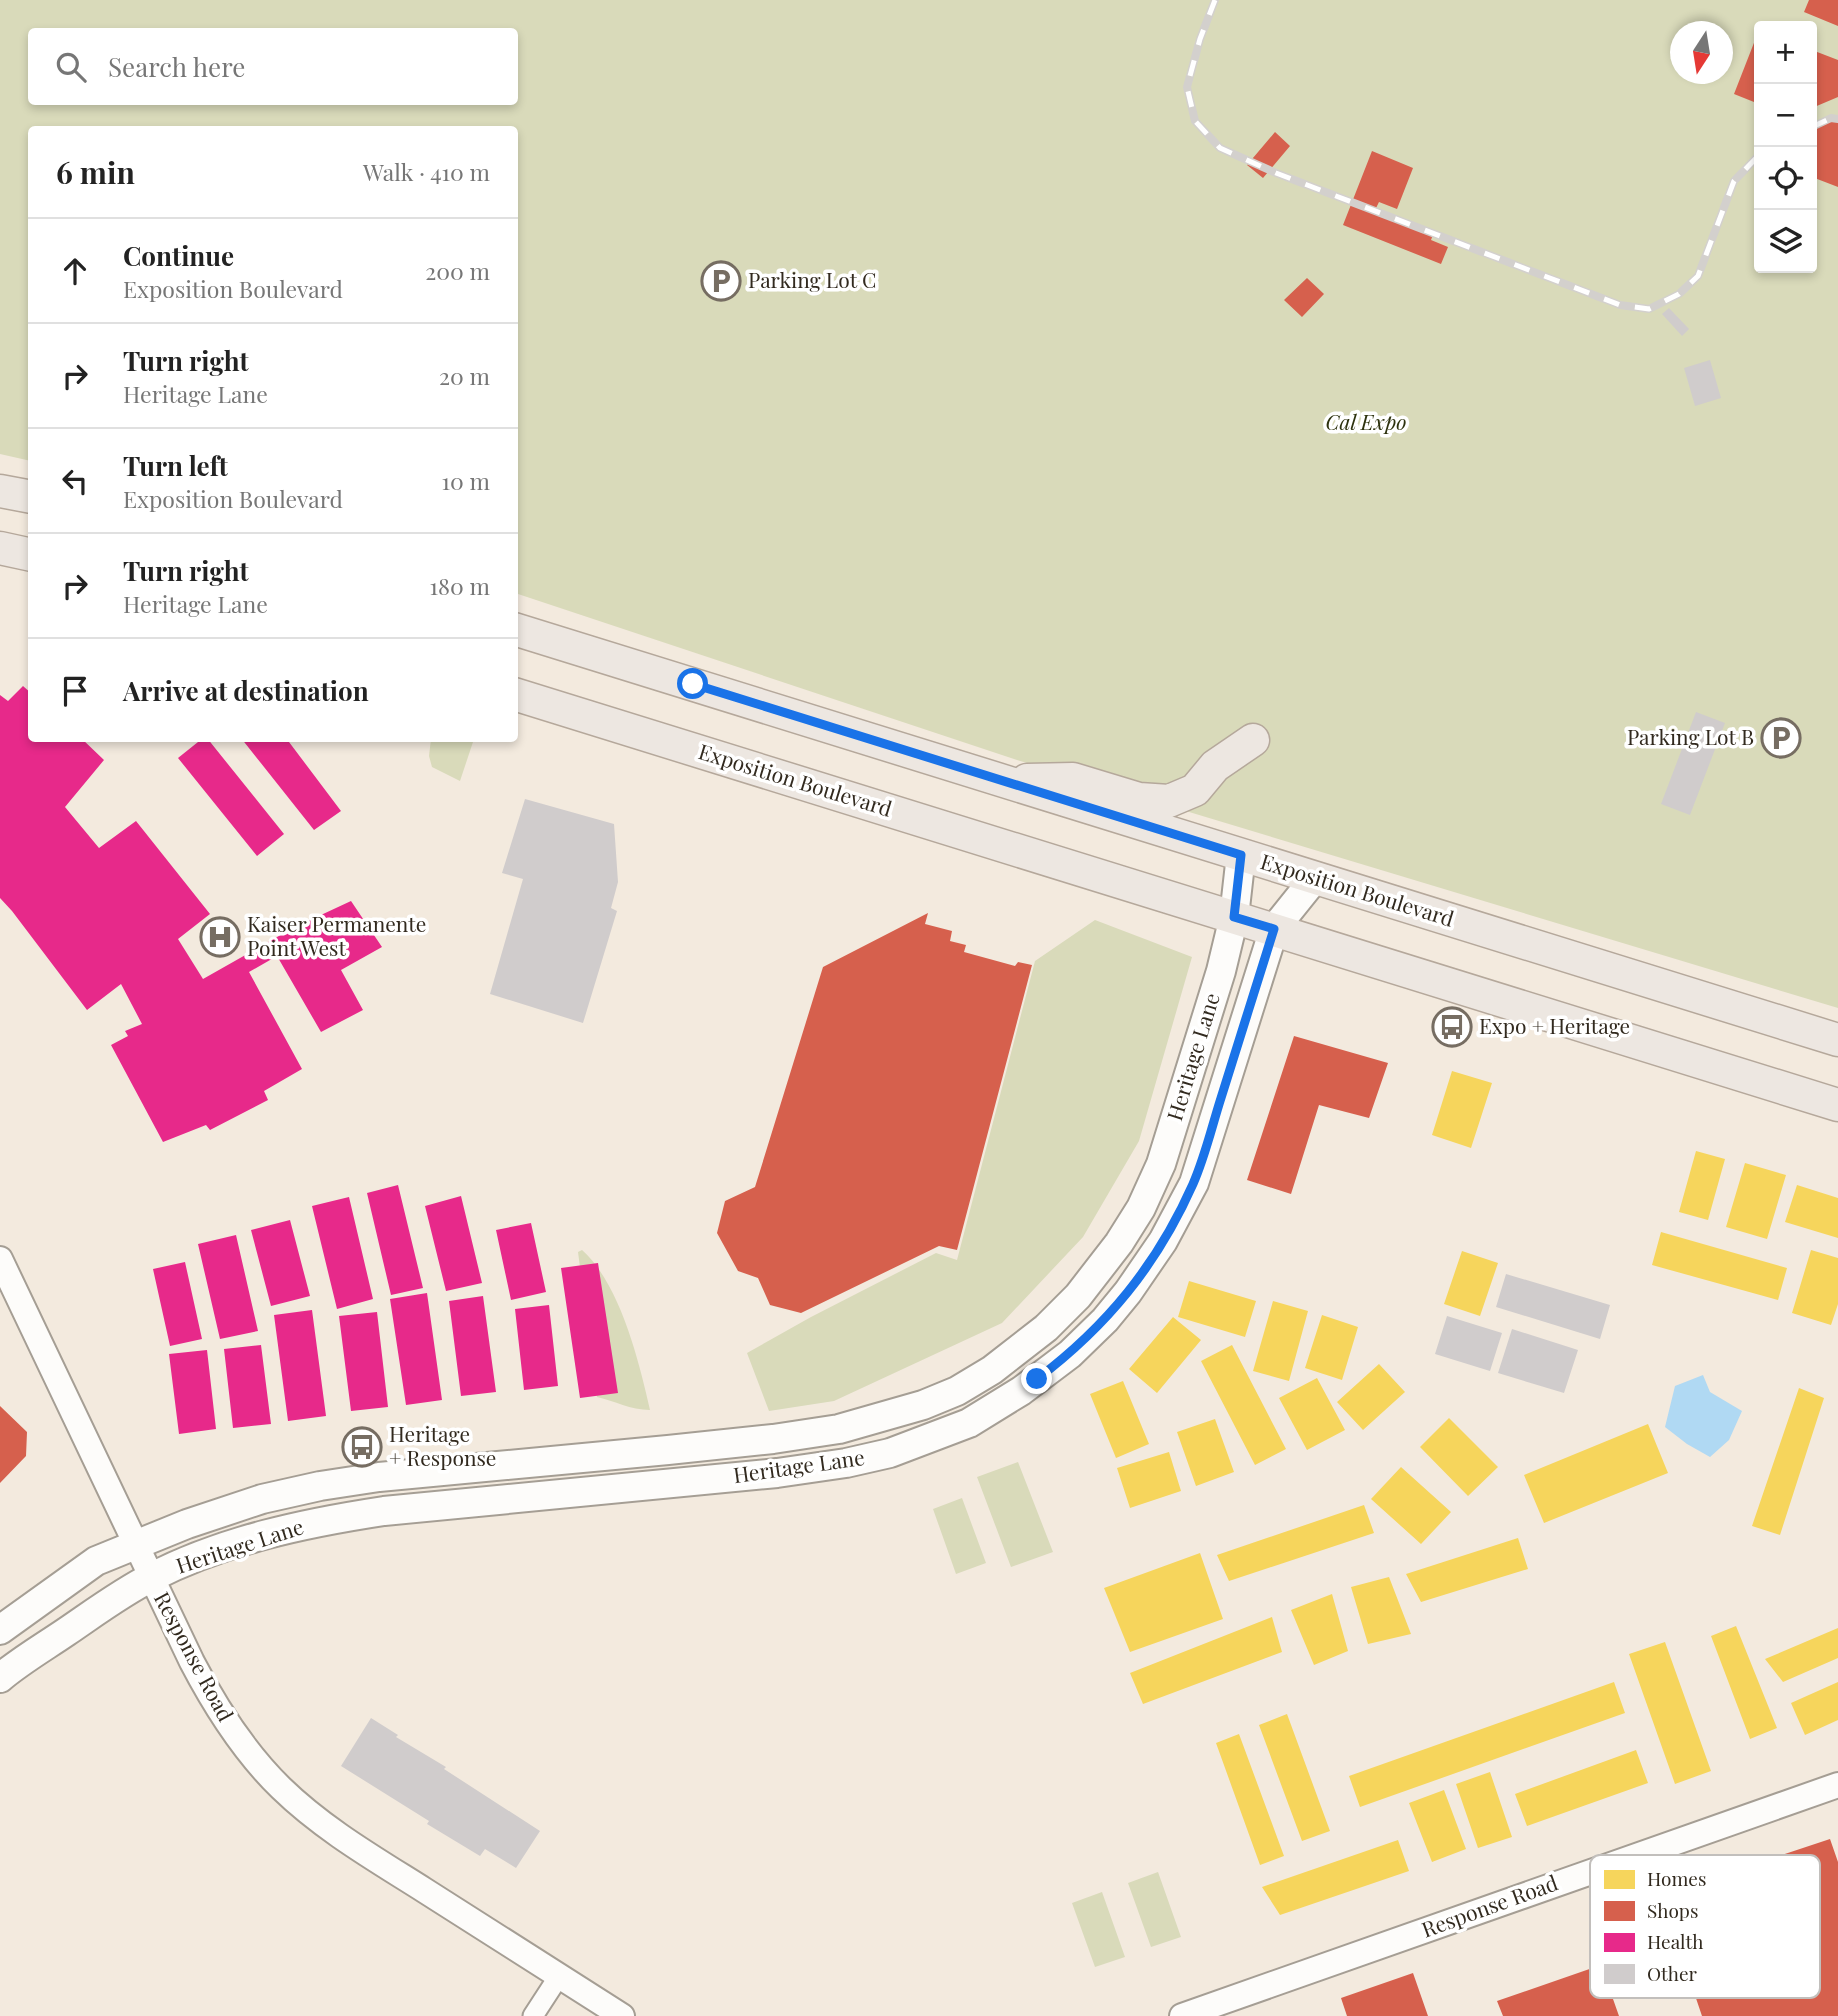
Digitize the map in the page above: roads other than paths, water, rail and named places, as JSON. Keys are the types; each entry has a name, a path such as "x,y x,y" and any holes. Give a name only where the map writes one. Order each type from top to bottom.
{"main road":[{"path":"0,491 28,496"},
{"path":"0,548 28,554"},
{"name":"Exposition Boulevard","path":"518,630 1838,1040"},
{"name":"Exposition Boulevard","path":"518,695 1838,1105"},
{"path":"1001,780 1073,779 1139,799 1169,801 1195,790 1215,766 1253,740"},
{"name":"Heritage Lane","path":"0,1630 96,1561 187,1524 262,1499 379,1477 668,1450 839,1429 923,1405 957,1391 1005,1361 1046,1328 1078,1296 1119,1243 1141,1208 1161,1164 1221,971 1234,917 1241,855"},
{"name":"Heritage Lane","path":"0,1678 151,1577 195,1557 272,1532 384,1511 846,1463 890,1453 969,1423 1021,1391 1070,1354 1105,1320 1163,1241 1194,1183 1274,929 1315,878"}],"street":[{"name":"Response Road","path":"0,1259 207,1690 238,1737 280,1787 340,1836 622,2016"},
{"name":"Response Road","path":"1637,1855 1838,1784"},
{"name":"Response Road","path":"1182,2016 1590,1872"},
{"path":"533,2016 559,1976"}],"water":[{"path":"1703,1375 1710,1392 1742,1411 1729,1440 1710,1457 1665,1427 1675,1386"}],"railway":[{"path":"1215,0 1200,39 1187,87 1195,121 1220,148 1276,173 1620,305 1649,309 1679,294 1698,276 1734,181 1754,160"},
{"path":"1817,125 1831,118 1838,119"}],"place":[{"name":"Parking Lot C","path":"721,281"},
{"name":"Parking Lot B","path":"1781,738"},
{"name":"Kaiser Permanente Point West","path":"220,937"},
{"name":"Expo + Heritage","path":"1452,1027"},
{"name":"Heritage + Response","path":"362,1447"}],"park label":[{"name":"Cal Expo","path":"1366,423"}]}
